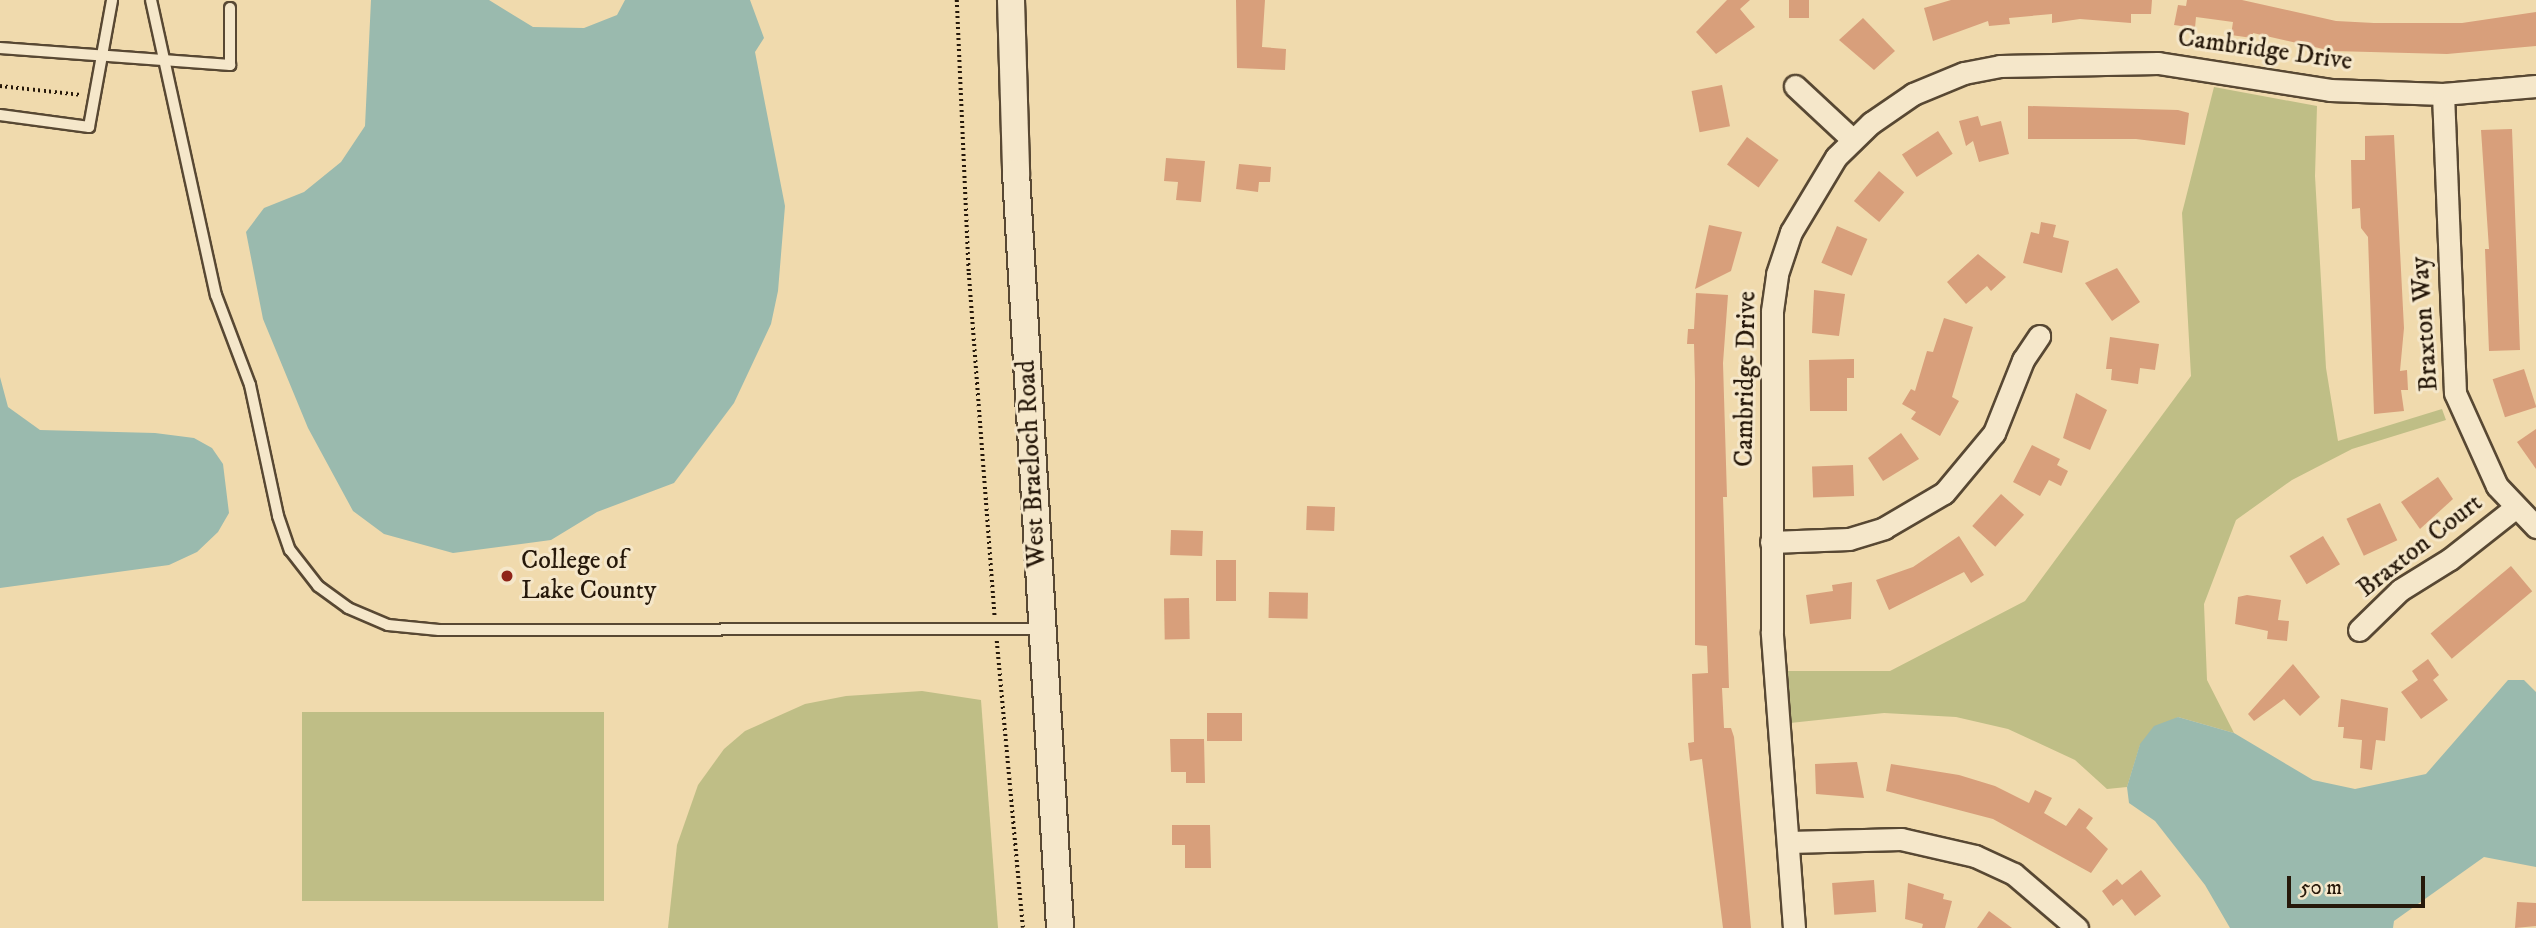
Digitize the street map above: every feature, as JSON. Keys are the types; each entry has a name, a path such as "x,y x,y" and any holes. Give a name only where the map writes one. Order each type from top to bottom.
{"street":[{"name":"West Braeloch Road","path":"1011,0 1016,173 1060,928"},
{"name":"Cambridge Drive","path":"1794,928 1772,632 1772,311 1777,274 1812,192 1853,140 1913,94 1964,73 2000,66 2158,64 2330,90 2443,94 2536,86"},
{"path":"1795,86 1853,140"},
{"name":"Braxton Way","path":"2443,94 2455,393 2497,485 2536,527"},
{"path":"1771,542 1849,539 1894,523 1944,493 1994,433 2023,360 2039,336"},
{"name":"Braxton Court","path":"2360,629 2400,590 2450,559 2516,507"},
{"path":"1789,842 1901,839 1975,856 2014,874 2077,928"}],"lane":[{"path":"0,115 89,127 112,0"},
{"path":"151,0 216,295 250,385 278,516 290,551 318,586 348,608 388,625 439,630 1041,629"},
{"path":"0,48 165,63 230,65 230,8"}],"path":[{"path":"957,0 959,116 996,629 1023,928"}],"shaded area":[{"path":"371,0 489,0 533,27 584,28 617,15 625,0 750,0 764,38 755,52 785,206 778,291 771,324 734,403 674,483 597,512 551,540 453,553 384,534 353,511 308,428 263,319 246,232 264,208 304,192 341,162 365,126"},
{"path":"2214,87 2317,106 2315,176 2326,368 2338,441 2442,409 2446,420 2352,449 2292,480 2236,520 2204,604 2207,680 2234,733 2178,717 2140,745 2127,787 2107,789 2075,760 2008,729 1956,717 1884,713 1790,723 1786,671 1890,671 2025,601 2191,376 2182,213"},
{"path":"0,377 8,407 40,430 155,433 194,438 212,448 223,464 229,513 218,532 197,552 169,565 0,588"},
{"path":"2508,680 2524,680 2536,692 2536,867 2484,857 2394,921 2393,928 2230,928 2205,885 2155,821 2129,803 2127,787 2140,744 2154,726 2178,717 2234,733 2313,780 2355,789 2426,774"},
{"path":"922,691 981,700 998,928 668,928 677,845 698,785 724,749 745,731 805,704 846,696"},
{"path":"302,712 604,712 604,901 302,901"}],"building":[{"path":"1236,0 1265,0 1262,47 1286,49 1285,70 1237,68"},
{"path":"1727,0 1750,0 1740,9 1755,27 1716,54 1696,32"},
{"path":"1789,0 1809,0 1809,18 1789,18"},
{"path":"1951,0 2152,0 2151,14 2131,14 2131,23 2080,19 2052,23 2052,14 2009,18 2010,24 1989,26 1988,21 1933,41 1924,8"},
{"path":"2187,0 2242,0 2336,21 2374,23 2462,23 2536,12 2536,46 2447,54 2332,51 2253,33 2252,38 2231,35 2233,22 2196,17 2195,28 2174,25 2178,5 2186,6"},
{"path":"1863,18 1895,51 1874,70 1839,40"},
{"path":"1722,85 1730,126 1700,132 1692,91"},
{"path":"2028,106 2178,110 2189,113 2185,145 2136,139 2028,139"},
{"path":"1978,116 1981,126 2001,121 2009,154 1979,162 1973,141 1966,146 1959,121"},
{"path":"2512,129 2520,350 2489,351 2485,249 2489,249 2481,130"},
{"path":"1938,131 1953,154 1917,177 1902,154"},
{"path":"2394,135 2404,328 2400,371 2407,370 2408,390 2401,390 2404,411 2374,414 2368,237 2361,228 2360,208 2352,209 2351,160 2365,160 2365,136"},
{"path":"1747,137 1779,160 1759,187 1727,165"},
{"path":"1166,158 1205,161 1201,202 1176,200 1178,182 1164,181"},
{"path":"1239,164 1271,167 1270,182 1259,182 1258,192 1236,189"},
{"path":"1879,171 1904,192 1879,222 1854,201"},
{"path":"2041,222 2056,225 2053,237 2069,241 2062,273 2023,263 2031,232 2039,234"},
{"path":"1709,225 1742,232 1731,271 1695,289"},
{"path":"1837,226 1867,239 1852,276 1821,263"},
{"path":"1978,254 2006,277 1991,291 1987,286 1966,304 1947,282"},
{"path":"2117,268 2140,302 2112,321 2085,283"},
{"path":"1814,290 1845,294 1839,336 1812,333"},
{"path":"1696,293 1728,295 1723,363 1727,497 1723,497 1729,688 1722,688 1724,728 1731,728 1734,737 1751,928 1723,928 1702,759 1690,761 1688,743 1694,742 1692,674 1708,673 1707,646 1695,645 1695,381 1694,344 1687,344 1688,329 1694,329"},
{"path":"1944,318 1973,327 1952,397 1959,401 1940,436 1911,419 1916,412 1902,404 1911,389 1915,391 1927,351 1933,352"},
{"path":"2110,337 2159,344 2155,370 2140,368 2138,384 2111,380 2112,369 2106,369"},
{"path":"1854,359 1854,378 1847,378 1847,411 1810,411 1809,360"},
{"path":"2524,369 2536,407 2505,417 2493,379"},
{"path":"2076,393 2107,410 2090,450 2063,438"},
{"path":"2536,429 2536,469 2517,442"},
{"path":"1901,433 1919,459 1883,481 1868,458"},
{"path":"2032,445 2060,459 2057,465 2068,471 2061,486 2049,480 2040,496 2013,482"},
{"path":"1853,465 1854,496 1813,497 1812,466"},
{"path":"2438,477 2453,499 2420,529 2401,502"},
{"path":"2001,494 2024,515 1995,547 1972,526"},
{"path":"2380,503 2397,540 2364,556 2346,519"},
{"path":"1307,506 1335,507 1334,531 1306,530"},
{"path":"1171,530 1203,531 1202,556 1170,555"},
{"path":"1959,536 1984,575 1971,583 1964,572 1889,610 1876,580 1913,567"},
{"path":"2323,536 2340,564 2307,584 2290,556"},
{"path":"1216,560 1236,560 1236,601 1216,601"},
{"path":"2511,566 2532,591 2452,659 2431,633"},
{"path":"1852,582 1851,619 1810,624 1806,595 1833,591 1832,585"},
{"path":"1269,592 1308,593 1308,619 1269,618"},
{"path":"2247,595 2281,600 2278,620 2289,621 2287,641 2267,639 2268,631 2235,624 2238,597"},
{"path":"1164,598 1189,598 1190,639 1165,639"},
{"path":"2428,659 2439,675 2433,680 2448,700 2421,719 2401,692 2418,680 2412,671"},
{"path":"2293,664 2320,697 2300,716 2284,699 2254,721 2248,714"},
{"path":"2341,699 2388,708 2385,741 2376,740 2372,770 2360,768 2362,740 2343,738 2344,727 2338,727"},
{"path":"1207,713 1242,713 1242,741 1207,741"},
{"path":"1170,739 1204,739 1205,783 1186,783 1186,772 1171,772"},
{"path":"1857,762 1864,798 1816,794 1815,764"},
{"path":"1891,764 1959,775 1995,786 2029,803 2035,790 2052,798 2044,813 2066,826 2079,808 2093,818 2086,828 2108,849 2091,873 1993,819 1886,791"},
{"path":"1172,825 1210,825 1211,868 1185,868 1185,845 1172,845"},
{"path":"2141,870 2161,896 2135,916 2122,899 2113,906 2102,891 2117,879 2122,885"},
{"path":"1874,880 1876,912 1834,915 1832,883"},
{"path":"1908,883 1944,894 1943,899 1952,901 1945,928 1922,928 1923,924 1905,919"},
{"path":"2517,902 2536,903 2536,926 2515,928"},
{"path":"1989,911 2012,928 1977,928"}],"place":[{"name":"College of Lake County","path":"507,576"}]}
